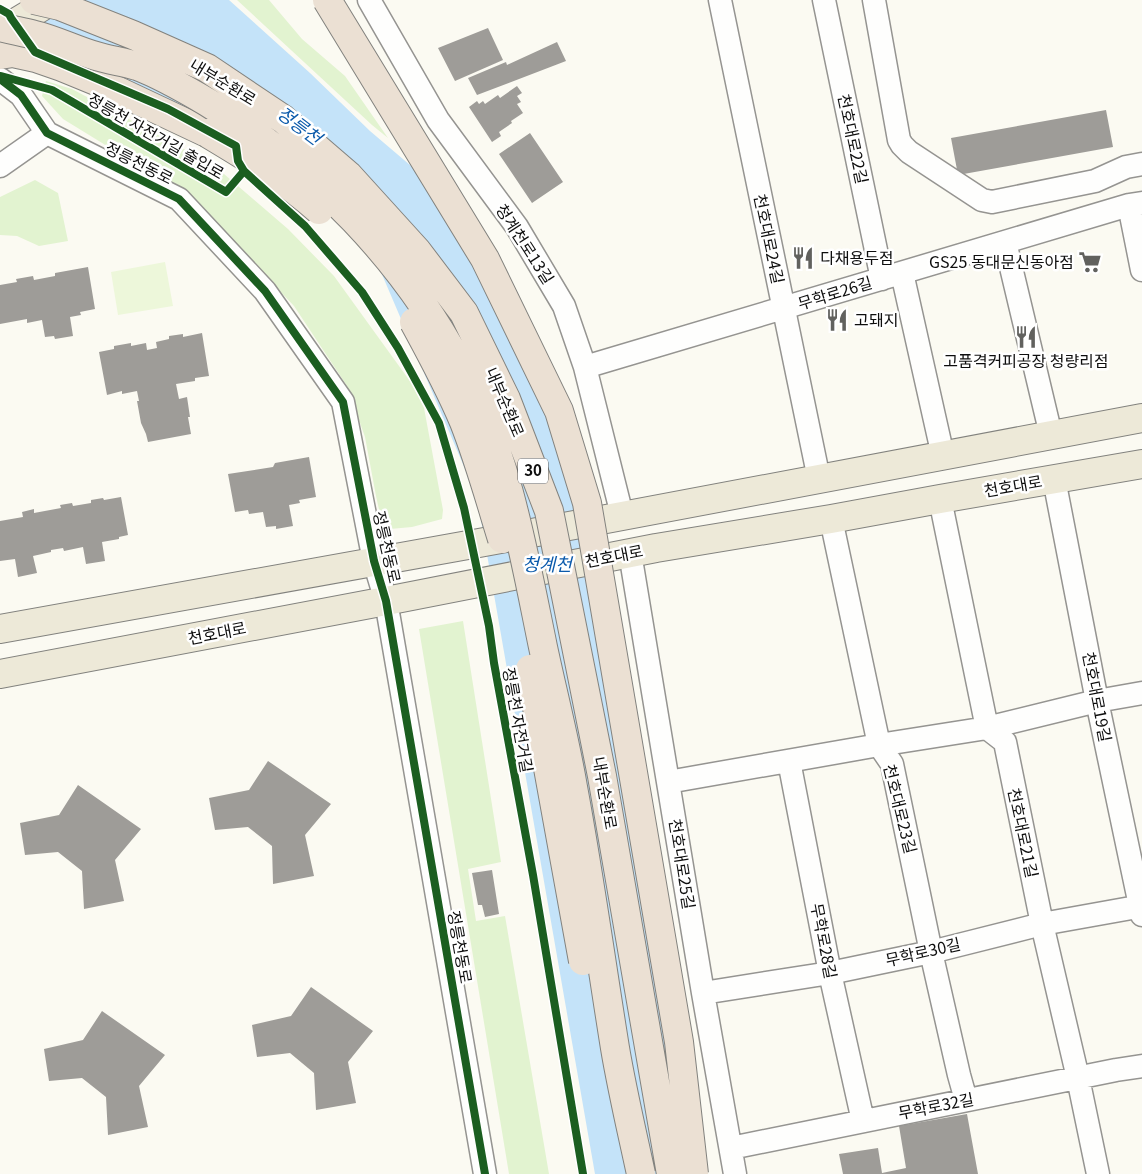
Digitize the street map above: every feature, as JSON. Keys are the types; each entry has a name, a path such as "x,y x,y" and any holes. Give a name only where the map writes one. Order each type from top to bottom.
{"highway":[{"name":"내부순환로","path":"34,0 60,6 133,35 207,68 283,119 348,175 417,251 464,313 506,399 549,511 602,776 671,1174"},
{"path":"327,0 485,259 559,412 589,513 678,1042 694,1174"},
{"name":"내부순환로","path":"2,29 37,35 93,56 137,66 178,86 229,116 269,143 315,182 380,248 404,278 442,333 466,376 493,442 504,476 527,567 573,786 616,1053 640,1174"},
{"path":"0,54 13,53 36,58 101,83 207,133 266,168 302,194 367,257 393,290 430,350 464,423 505,547 607,1090 625,1174"}],"main road":[{"path":"2,29 53,0"},
{"path":"0,629 458,546 1142,418"},
{"name":"천호대로","path":"0,674 625,554 1142,464"}],"street":[{"name":"청계천로13길","path":"369,0 438,120 517,227 564,306 585,367 617,516"},
{"name":"천호대로24길","path":"720,0 819,479"},
{"name":"천호대로22길","path":"824,0 892,276 943,456"},
{"path":"874,0 899,140 909,152 982,200 992,202 1095,181 1126,167 1142,164"},
{"name":"정릉천동로","path":"0,78 21,95 47,133 178,199 265,291 343,402 374,561 386,601 486,1174"},
{"path":"0,166 47,133"},
{"name":"무학로26길","path":"585,367 1135,204"},
{"path":"1135,204 1142,270"},
{"path":"1005,242 1050,435"},
{"name":"천호대로19길","path":"1054,479 1097,702 1141,909"},
{"path":"940,499 987,728"},
{"name":"천호대로23길","path":"831,519 880,745 892,764 931,952 966,1100"},
{"name":"천호대로25길","path":"625,554 668,782 703,994 736,1174"},
{"path":"668,782 987,728 1142,693"},
{"name":"천호대로21길","path":"987,728 1005,742 1042,924 1098,1174"},
{"name":"무학로28길","path":"788,761 830,973 864,1121"},
{"name":"무학로30길","path":"703,994 830,973 931,952 1042,924 1141,909"},
{"name":"무학로32길","path":"731,1148 1142,1066"}],"green space":[{"path":"237,0 269,0 302,39 345,76 388,138 372,125"},
{"path":"46,81 72,89 217,168 288,229 334,276 412,384 424,408 443,510 442,519 412,527 390,529 382,523 365,437 347,386 294,306 200,207 151,173 63,119 42,96"},
{"path":"35,180 58,193 68,241 39,246 17,236 0,235 0,197"},
{"path":"165,262 173,306 118,315 111,272"},
{"path":"463,621 501,862 468,869 476,921 505,916 549,1174 509,1174 419,629"}],"water":[{"name":"청계천","path":"26,0 229,0 310,73 370,131 464,211 594,504 708,1174 595,1174 477,497 372,251 271,151 46,50"}],"building":[{"path":"488,28 503,60 455,81 438,48"},
{"path":"557,42 566,61 477,95 468,78 506,62 507,65"},
{"path":"517,86 522,93 517,96 521,102 517,104 523,113 499,132 501,136 492,142 469,107 477,101 479,104 483,101 485,104 498,95 500,98"},
{"path":"1106,110 1113,147 958,175 951,138"},
{"path":"530,133 563,182 532,203 499,154"},
{"path":"88,267 95,309 80,312 81,315 70,317 73,336 55,339 54,336 45,337 42,320 27,323 27,319 0,324 0,285 17,282 16,279 33,276 34,280 55,276 55,273"},
{"path":"202,333 209,376 195,378 195,381 176,384 179,399 187,397 191,434 148,442 141,423 137,391 122,394 122,391 107,395 99,352 114,349 114,346 131,343 131,346 146,343 147,350 157,348 156,342 169,339 169,336 183,334 183,337"},
{"path":"309,457 316,497 299,500 300,503 289,505 293,526 276,529 276,526 266,527 263,512 249,514 248,510 235,512 228,474 273,467 275,463"},
{"path":"121,497 128,535 119,537 119,539 102,542 105,561 86,564 83,547 64,551 63,548 51,550 51,552 33,556 37,573 18,577 15,559 0,561 0,521 23,517 22,512 34,509 34,513 61,508 60,505 72,503 73,506 91,503 91,500"},
{"path":"268,761 331,804 305,835 314,876 273,884 272,846 248,827 215,830 209,798 249,790"},
{"path":"78,785 141,829 115,860 124,901 84,909 82,871 58,852 25,855 20,823 59,815"},
{"path":"492,870 499,914 485,917 482,905 478,905 472,873"},
{"path":"311,987 373,1031 348,1062 356,1103 316,1110 314,1073 290,1053 257,1057 252,1025 291,1016"},
{"path":"102,1011 165,1055 139,1086 148,1127 108,1135 106,1097 82,1078 49,1081 44,1049 83,1040"},
{"path":"967,1114 978,1174 843,1174 839,1154 878,1148 882,1173 906,1168 899,1126"}],"cycle path":[{"name":"정릉천 자전거길","path":"0,9 9,14 35,52 168,109 236,146 238,161 244,171 305,226 362,292 398,348 439,423 464,508 489,626 583,1174"},
{"name":"정릉천 자전거길 출입로","path":"1,76 52,90 226,192 244,171"},
{"path":"0,79 21,95 47,133 179,199 265,291 343,402 374,561 386,601 485,1174"}],"place":[{"name":"다채용두점","path":"803,258"},
{"name":"GS25 동대문신동아점","path":"1090,262"},
{"name":"고돼지","path":"837,320"},
{"name":"고품격커피공장 청량리점","path":"1026,337"}],"water label":[{"name":"정릉천","path":"299,126"}]}
